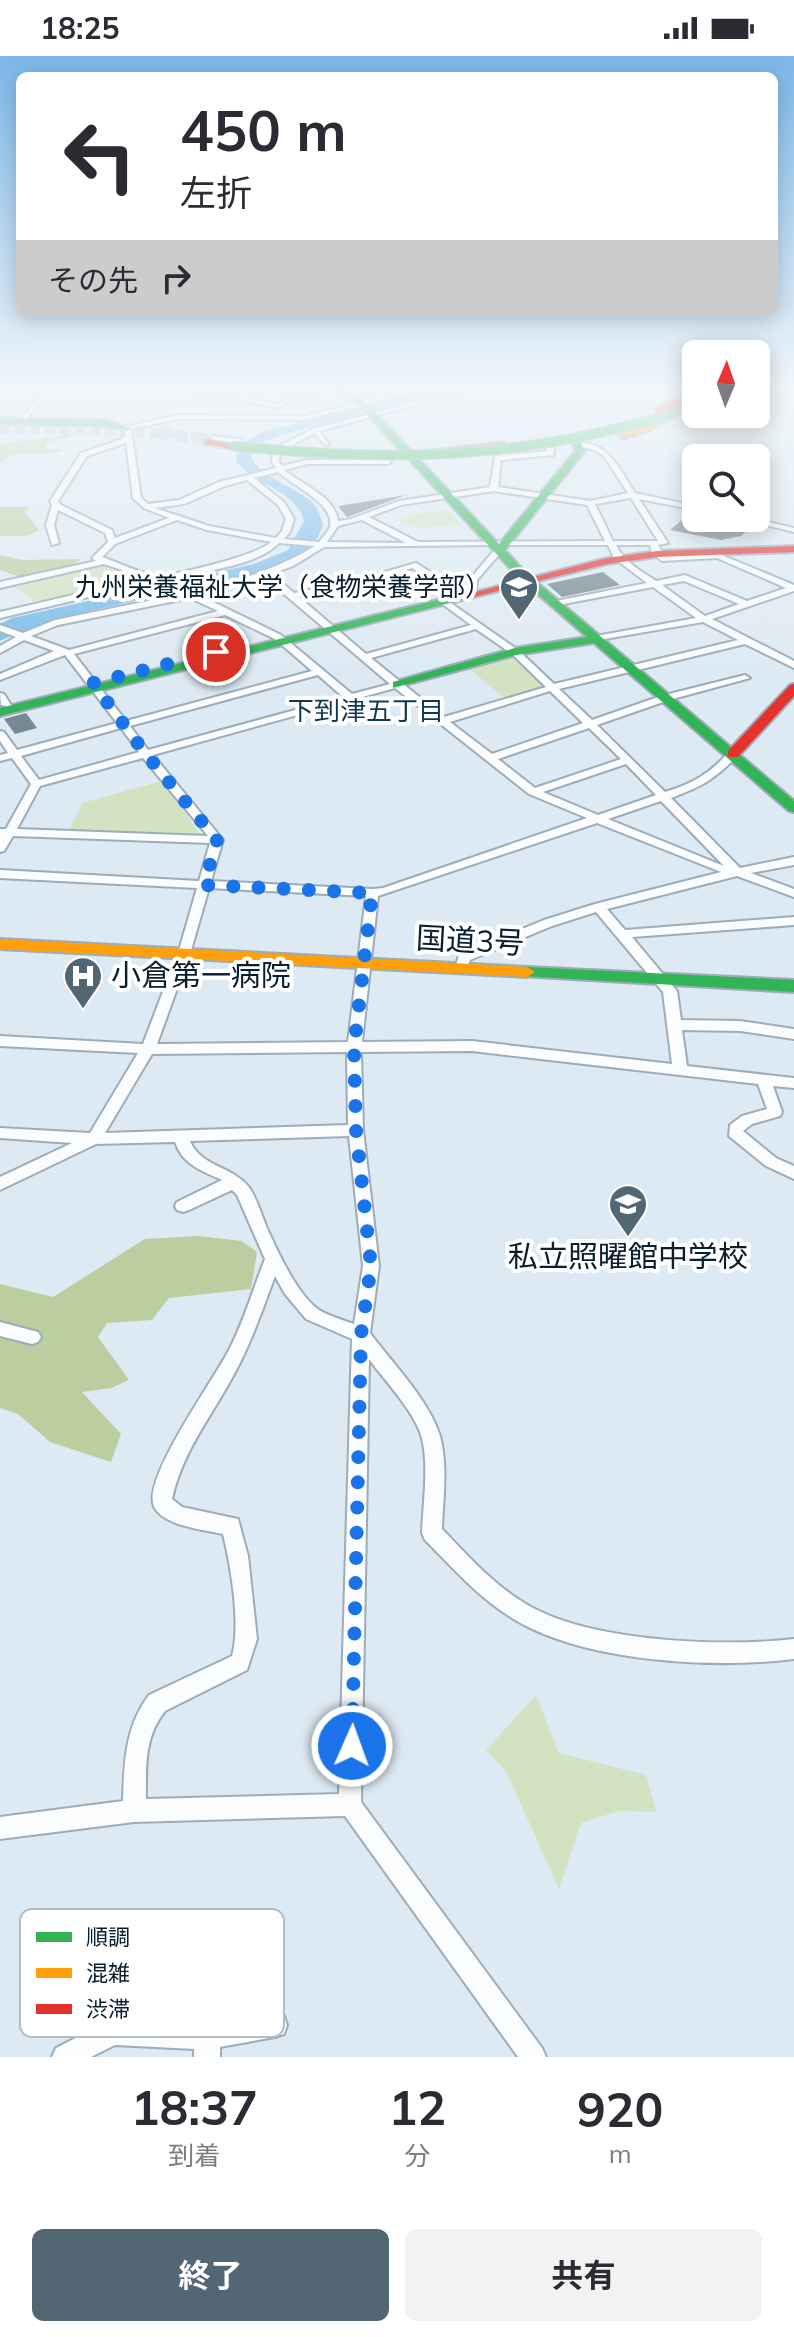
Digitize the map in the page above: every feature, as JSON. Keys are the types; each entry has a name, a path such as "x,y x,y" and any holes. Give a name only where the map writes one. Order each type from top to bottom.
{"main road":[{"path":"440,483 447,495 525,577 794,808"},
{"path":"498,546 555,483"},
{"path":"657,548 794,547"},
{"path":"2,705 280,639 616,552 657,548 794,547"},
{"path":"717,556 794,547"},
{"path":"457,594 525,577"},
{"path":"397,685 515,652 596,639"},
{"path":"733,754 794,688"},
{"name":"国道3号","path":"0,944 182,959 362,969 666,985 794,986"},
{"name":"国道3号","path":"0,955 182,959"},
{"name":"国道3号","path":"362,969 461,968 794,998"}],"street":[{"path":"55,543 50,525 56,505 54,501 65,483"},
{"path":"135,483 137,498 145,506 223,532 282,542 498,546 616,552"},
{"path":"145,506 181,502 224,483"},
{"path":"0,615 242,560 269,549 282,542 289,526 288,513 257,483"},
{"path":"299,483 328,506 335,524"},
{"path":"494,489 495,483"},
{"path":"625,483 662,558 717,556 794,588"},
{"path":"0,650 53,623 267,575 320,544 335,524 399,503 494,489 590,503 632,495 682,505"},
{"path":"590,503 616,552 652,585 704,619 794,665"},
{"path":"56,505 109,532 112,542"},
{"path":"362,517 416,545"},
{"path":"176,518 112,542 96,558 160,580 280,639 351,698"},
{"path":"770,525 794,530"},
{"path":"413,565 416,545"},
{"path":"457,594 473,580 498,546"},
{"path":"556,604 652,585 691,572 717,556"},
{"path":"0,585 106,560"},
{"path":"413,565 457,594 478,626 515,652 628,760 738,872"},
{"path":"292,596 366,580 413,565"},
{"path":"691,572 748,605"},
{"path":"267,575 397,685 533,792 717,868 738,872 794,893"},
{"path":"596,639 704,619 794,588"},
{"path":"0,677 65,652 225,612"},
{"path":"364,657 478,626"},
{"path":"0,628 65,652 95,685 145,753 217,840"},
{"path":"443,721 551,688 745,641"},
{"path":"0,758 318,672"},
{"path":"489,759 665,698 745,678"},
{"path":"0,849 4,833 36,784 397,685"},
{"path":"0,734 36,784"},
{"path":"0,874 372,893 697,785 733,754"},
{"path":"533,792 628,760"},
{"path":"4,833 217,840"},
{"path":"0,1184 94,1139 148,1049 182,959 217,840"},
{"path":"461,968 464,958 548,923 599,907 794,861"},
{"path":"372,893 354,1048 356,1130 371,1266 361,1335 350,1805 533,2057"},
{"path":"599,907 666,985 676,1025 680,1070"},
{"path":"625,934 794,921"},
{"path":"676,1025 740,1026 794,1034"},
{"path":"0,1041 148,1049 472,1046 794,1083"},
{"path":"764,1079 775,1112 747,1120 735,1129 736,1136 771,1162 794,1173"},
{"path":"0,1133 94,1139 356,1130"},
{"path":"181,1137 185,1149 199,1164 233,1182 249,1201 273,1259 291,1289 312,1314 361,1335 407,1393 431,1437 434,1469 432,1533 457,1559 529,1617 618,1644 700,1652 794,1649"},
{"path":"183,1206 233,1182"},
{"path":"134,1811 138,1736 147,1713 157,1703 240,1663 247,1639 238,1556 231,1526 177,1515 162,1502 165,1486 198,1417 235,1357 273,1259"},
{"path":"0,1329 32,1337"},
{"path":"0,1828 134,1811 350,1805"},
{"path":"65,2057 103,2037"},
{"path":"144,2037 207,2047 238,2037"}],"green space":[{"path":"0,507 29,507 26,513 39,530 26,536 0,536"},
{"path":"448,510 462,524 418,528 399,520 417,514"},
{"path":"0,555 23,560 82,559 69,567 20,577 0,570"},
{"path":"104,563 150,578 36,603 12,584"},
{"path":"514,653 551,689 508,701 467,667"},
{"path":"162,781 200,834 195,837 69,831 82,803"},
{"path":"198,1236 242,1241 257,1252 251,1289 169,1298 152,1320 107,1323 98,1337 129,1380 111,1388 82,1392 121,1434 111,1462 50,1442 18,1414 0,1408 0,1284 53,1297 145,1239"},
{"path":"536,1695 559,1753 646,1775 656,1812 619,1811 581,1823 559,1889 506,1771 486,1750"}],"water":[{"path":"265,483 283,483 309,499 323,524 310,547 295,558 253,575 49,622 0,641 0,624 12,618 254,564 288,550 304,521 300,511 284,495"}],"building":[{"path":"406,495 347,517 338,506"},
{"path":"682,520 682,532 745,532 741,536 721,540 670,530"},
{"path":"603,572 620,585 562,597 547,584"},
{"path":"26,713 37,728 15,734 4,719"}],"traffic: fast":[{"path":"436,483 522,575 794,808"},
{"path":"499,550 554,483"},
{"path":"0,712 470,595"},
{"path":"397,685 515,652 596,639"},
{"path":"527,972 794,986"}],"traffic: slow":[{"path":"0,944 527,972"}],"traffic: jam":[{"path":"470,595 607,561 657,554 794,549"},
{"path":"733,754 794,688"}],"place":[{"name":"九州栄養福祉大学（食物栄養学部）","path":"519,621"},
{"name":"小倉第一病院","path":"83,1010"},
{"name":"私立照曜館中学校","path":"628,1238"}],"district":[{"name":"下到津五丁目","path":"366,711"}],"route":[{"path":"216,652 93,683 145,753 217,840 204,885 372,893 354,1048 356,1130 371,1266 361,1335 352,1746"}]}
